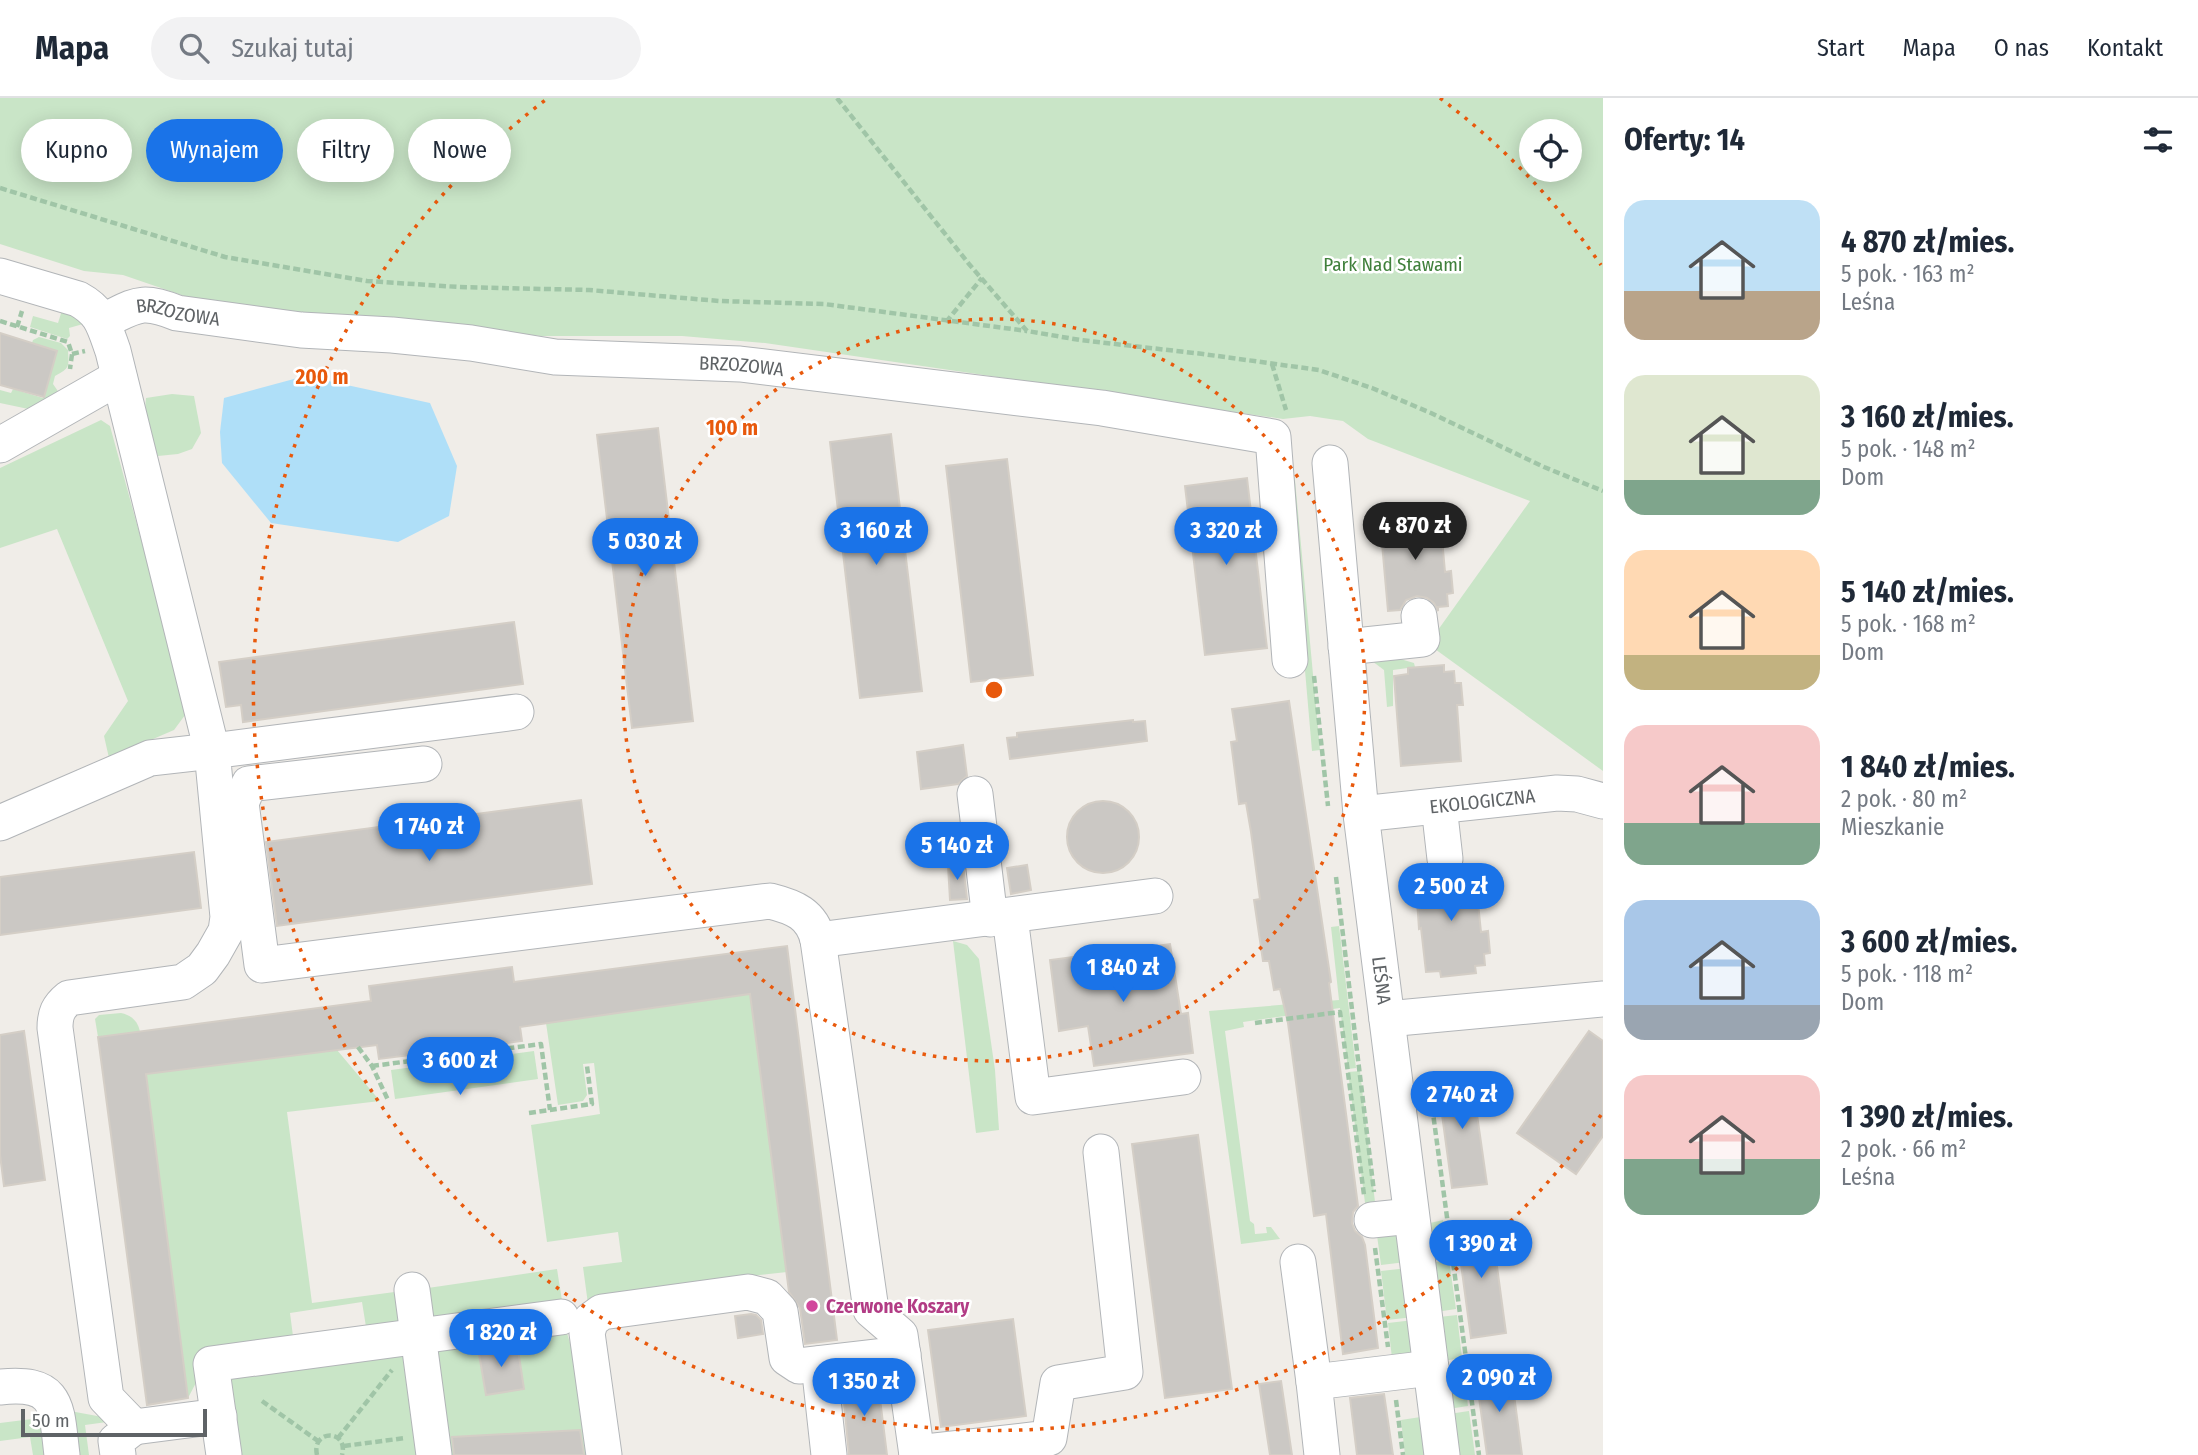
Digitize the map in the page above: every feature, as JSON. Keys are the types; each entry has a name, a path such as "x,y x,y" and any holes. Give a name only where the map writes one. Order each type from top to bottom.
{"street":[{"path":"0,276 78,299 89,305 103,321 212,751 228,917 221,943 202,969 183,982 69,998 60,1005 55,1015 55,1028 106,1398 126,1441 219,1416"},
{"name":"BRZOZOWA","path":"103,321 145,303 177,313 301,330 471,343 555,357 754,365 1102,408 1273,437 1290,660"},
{"path":"0,445 119,377"},
{"name":"LEŚNA","path":"1330,463 1361,814 1442,1455"},
{"path":"1346,647 1422,640"},
{"path":"0,823 150,758 516,712"},
{"path":"424,764 249,784 241,803 262,965 770,901 788,905 802,914 814,925 818,940 871,1310 900,1335 917,1454 1049,1438 1058,1383 1125,1372 1101,1152"},
{"name":"EKOLOGICZNA","path":"1361,814 1557,793 1577,794 1603,801"},
{"path":"975,794 1033,1097 1183,1077"},
{"path":"1439,806 1445,859"},
{"path":"818,940 1156,897"},
{"path":"1387,1019 1603,999"},
{"path":"1372,1220 1412,1216"},
{"path":"1298,1262 1322,1455"},
{"path":"412,1290 418,1338 420,1447"},
{"path":"604,1455 587,1333 591,1320 602,1312 747,1292 767,1297 780,1311 787,1357 799,1366 903,1354"},
{"path":"224,1455 211,1364 561,1317"},
{"path":"819,1364 829,1455"},
{"path":"1314,1382 1431,1368"},
{"path":"0,1387 20,1385 48,1395 55,1405 62,1455"}],"path":[{"path":"837,98 1027,331"},
{"path":"0,188 225,257 367,281 459,287 589,290 719,302 824,304 1320,370 1419,408 1544,467 1603,491"},
{"path":"946,321 982,278"},
{"path":"0,321 68,342 72,354 72,368 65,373"},
{"path":"27,338 29,330"},
{"path":"372,1066 541,1044 550,1110"},
{"path":"358,1047 372,1066 388,1100"},
{"path":"529,1113 592,1104 587,1066"},
{"path":"1349,1072 1360,1071"},
{"path":"1428,1076 1479,1455"},
{"path":"338,1438 418,1338"},
{"path":"262,1401 318,1441"},
{"path":"317,1455 318,1441 326,1436 338,1438 344,1446 342,1455"},
{"path":"344,1446 420,1447"}],"green space":[{"name":"Park Nad Stawami","path":"0,98 1603,98 1603,771 1428,644 1530,501 1368,439 1343,421 1310,416 1283,419 765,343 682,336 541,336 440,324 315,316 196,300 123,275 84,271 0,244"},
{"path":"63,307 90,322 69,328 70,336 67,339 30,327 33,316 58,323"},
{"path":"39,337 61,343 68,350 68,366 55,376 53,384 64,400 38,411 0,403 0,390 11,393 13,389 43,398 57,351 32,343"},
{"path":"172,394 194,396 201,433 192,449 158,456 150,435 146,398"},
{"path":"101,420 110,426 188,711 174,730 109,758 104,736 128,701 57,529 0,548 0,468"},
{"path":"1287,463 1295,480 1320,750 1312,751"},
{"path":"1390,656 1414,663 1415,667 1393,670 1393,706 1387,707 1384,670 1368,658"},
{"path":"1339,926 1356,1068 1348,1069 1340,1008 1243,1022 1244,1027 1225,1031 1250,1221 1254,1224 1255,1234 1267,1233 1266,1227 1271,1227 1280,1239 1241,1244 1209,1011 1339,1000 1331,927"},
{"path":"953,941 967,945 979,959 995,1070 999,1130 976,1133"},
{"path":"750,994 787,1272 742,1277 588,1304 583,1267 622,1262 618,1232 547,1242 531,1125 600,1114 594,1063 583,1064 587,1095 583,1101 558,1105 546,1023"},
{"path":"121,1013 134,1019 140,1032 98,1037 95,1019 99,1015"},
{"path":"337,1050 380,1101 287,1112 312,1303 402,1291 407,1329 367,1333 362,1302 290,1313 294,1344 210,1356 188,1398 146,1074"},
{"path":"534,1051 538,1079 395,1099 391,1070"},
{"path":"1360,1071 1375,1202 1365,1203 1348,1072"},
{"path":"1443,1220 1448,1258 1423,1261 1430,1223"},
{"path":"1376,1228 1401,1236 1406,1262 1381,1265"},
{"path":"1449,1260 1456,1309 1429,1313 1423,1264"},
{"path":"1408,1268 1414,1317 1387,1320 1381,1271"},
{"path":"557,1269 563,1307 427,1326 421,1289"},
{"path":"1457,1315 1462,1358 1436,1362 1430,1318"},
{"path":"1414,1320 1420,1364 1393,1367 1388,1323"},
{"path":"561,1328 567,1333 591,1412 595,1455 440,1455 429,1351 476,1337 486,1395 524,1389 515,1330"},
{"path":"408,1348 427,1455 232,1455 224,1375"},
{"path":"1464,1373 1468,1406 1442,1410 1445,1376"},
{"path":"70,1411 108,1418 107,1422 85,1425 89,1455 74,1455"},
{"path":"1469,1411 1475,1455 1447,1455 1442,1415"},
{"path":"1427,1416 1432,1455 1405,1455 1401,1420"},
{"path":"32,1419 43,1427 46,1455 33,1455 30,1437 0,1441 0,1423"}],"water":[{"path":"305,376 430,403 457,466 449,516 398,542 271,523 222,463 220,432 224,398"}],"building":[{"path":"0,333 57,351 44,397 0,385"},
{"path":"658,428 693,721 632,728 597,435"},
{"path":"891,434 922,691 860,698 830,442"},
{"path":"1007,459 1033,675 971,682 946,466"},
{"path":"1247,478 1267,648 1205,655 1185,486"},
{"path":"1440,516 1445,572 1451,571 1453,593 1447,594 1448,606 1438,607 1438,611 1434,603 1427,598 1417,596 1406,600 1400,610 1388,611 1380,521"},
{"path":"514,622 523,684 243,722 241,705 226,707 219,662"},
{"path":"1444,665 1444,672 1454,671 1455,683 1461,683 1463,705 1457,705 1461,761 1401,766 1394,676 1408,674 1408,668"},
{"path":"1289,701 1331,982 1329,983 1358,1206 1353,1212 1352,1223 1365,1245 1378,1348 1343,1354 1326,1214 1314,1216 1288,1023 1280,989 1274,990 1269,961 1263,961 1254,900 1260,899 1251,832 1246,803 1239,804 1231,742 1237,741 1232,709"},
{"path":"1133,720 1145,721 1147,741 1010,759 1007,738 1017,737 1017,733"},
{"path":"963,745 967,776 958,784 921,789 917,752"},
{"path":"581,800 592,884 277,926 266,842"},
{"path":"1103,801 1117,804 1129,811 1136,823 1139,837 1136,851 1129,863 1117,870 1103,873 1089,870 1077,863 1070,851 1067,837 1070,823 1077,811 1089,804"},
{"path":"194,852 201,908 0,935 0,877"},
{"path":"963,864 967,899 950,900 948,865"},
{"path":"1474,864 1481,932 1488,931 1490,953 1484,954 1485,965 1475,966 1476,973 1441,977 1440,971 1426,972 1421,928 1419,929 1415,870 1428,868 1436,877 1447,879 1457,875 1464,865"},
{"path":"1027,865 1031,890 1011,894 1007,868"},
{"path":"1170,944 1181,1014 1188,1013 1193,1053 1094,1066 1088,1026 1059,1031 1050,960"},
{"path":"787,946 837,1340 805,1344 800,1308 789,1292 750,994 520,1027 522,1041 379,1059 377,1045 146,1074 188,1398 147,1405 98,1037 371,1001 369,986 512,967 514,982"},
{"path":"24,1031 45,1180 4,1186 0,1155 0,1035"},
{"path":"1589,1031 1603,1041 1603,1136 1576,1174 1517,1133"},
{"path":"1471,1073 1487,1184 1452,1188 1437,1078"},
{"path":"1198,1135 1232,1389 1165,1398 1132,1144"},
{"path":"1491,1222 1506,1333 1471,1338 1456,1227"},
{"path":"751,1314 761,1320 763,1334 738,1338 735,1316"},
{"path":"1013,1319 1026,1416 941,1427 928,1330"},
{"path":"517,1343 524,1389 486,1395 478,1348"},
{"path":"1511,1372 1522,1455 1487,1455 1476,1376"},
{"path":"873,1378 874,1383 878,1383 887,1455 849,1455 842,1381"},
{"path":"1281,1381 1292,1455 1270,1455 1259,1384"},
{"path":"1384,1394 1393,1455 1357,1455 1350,1398"},
{"path":"580,1430 584,1455 454,1455 452,1437"}],"place":[{"name":"Czerwone Koszary","path":"812,1306"}]}
